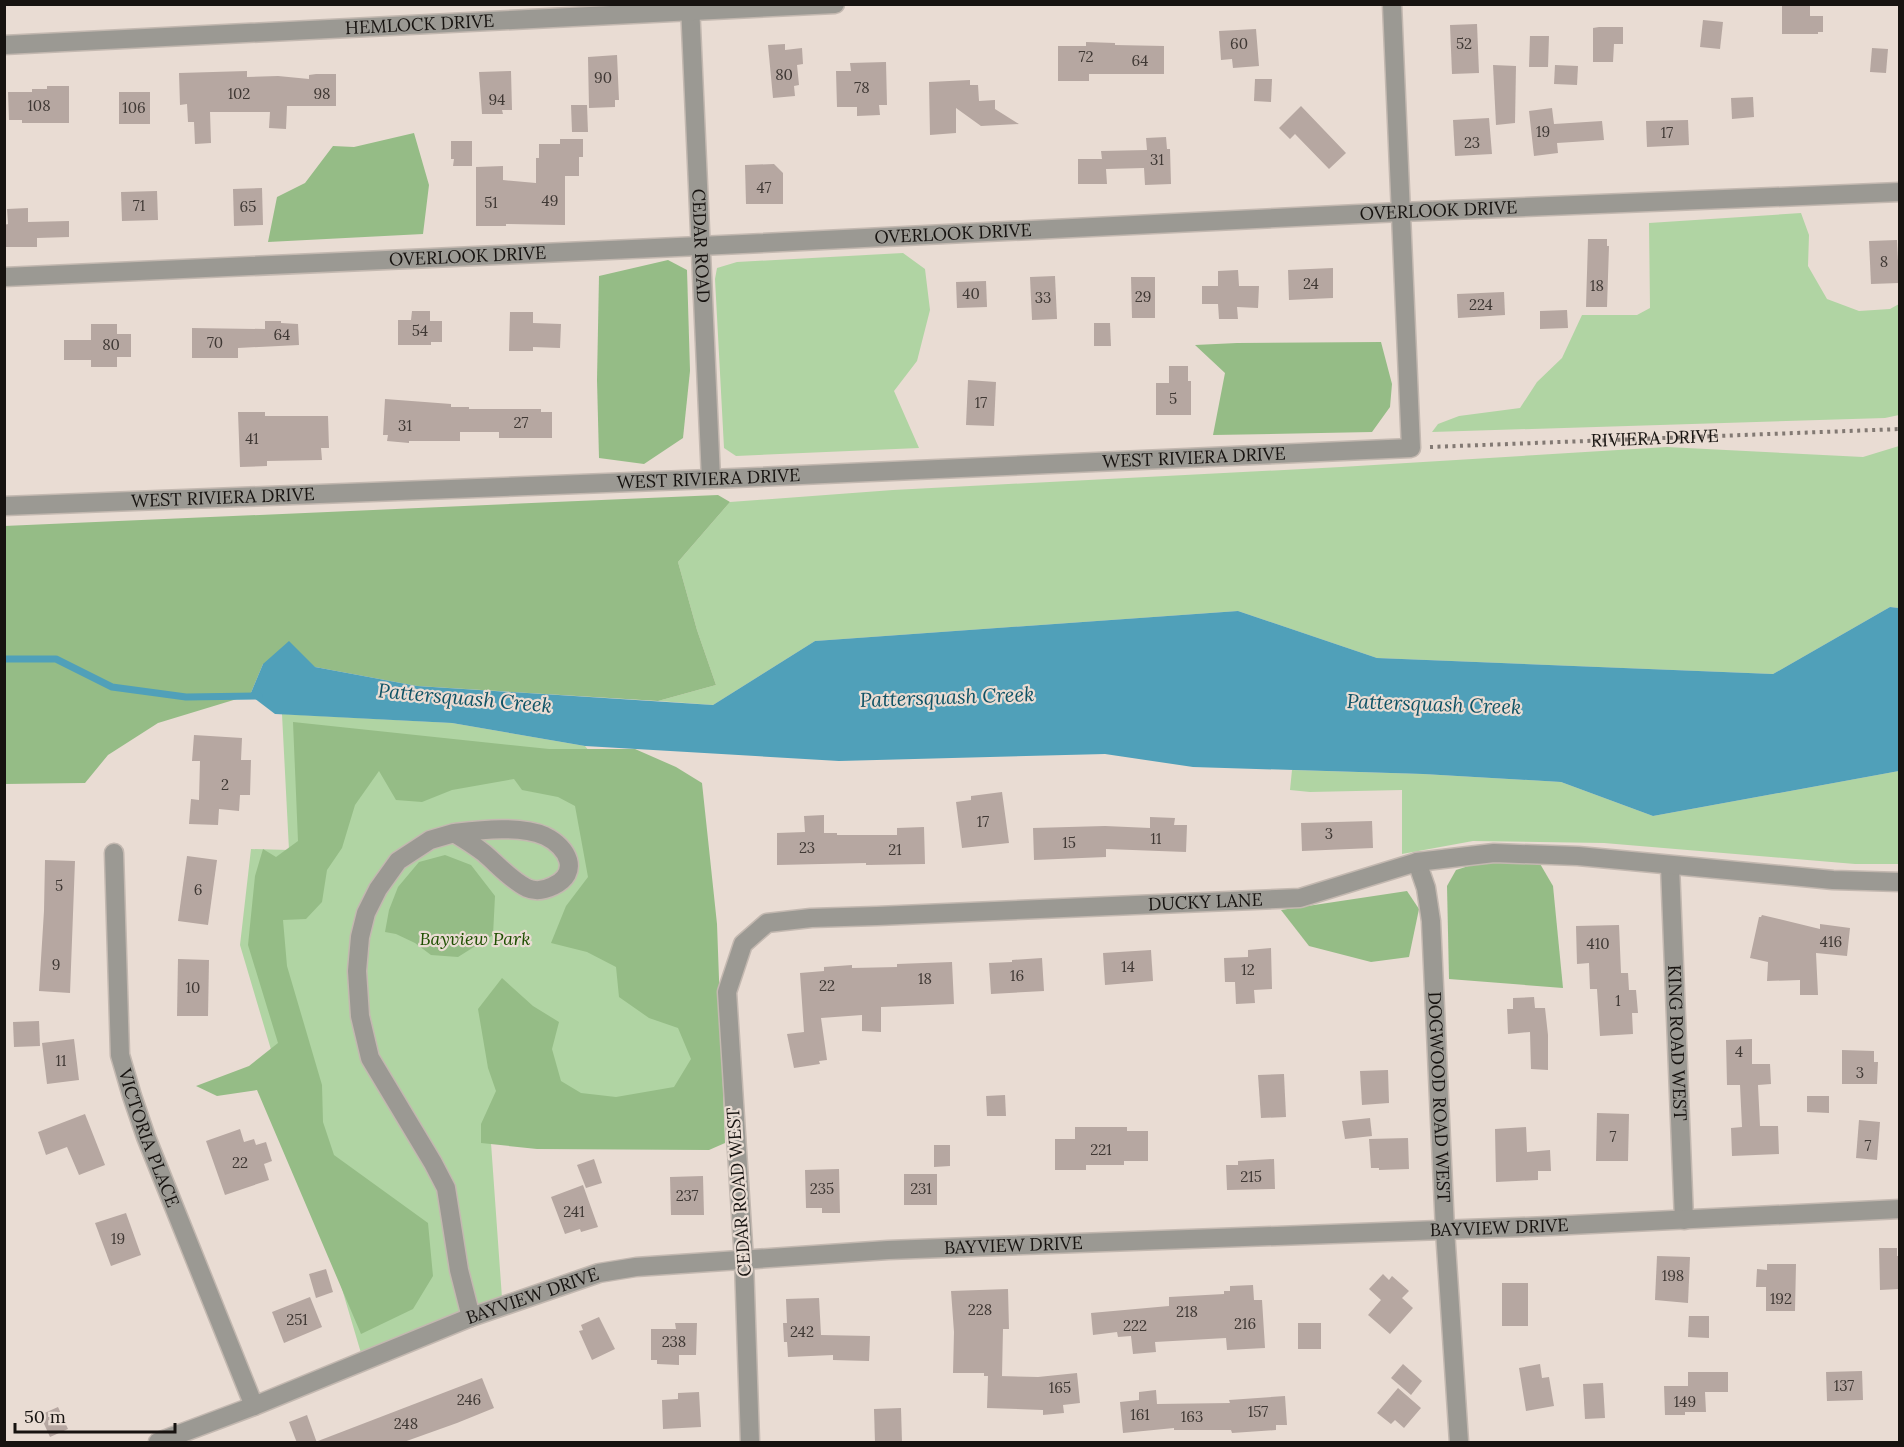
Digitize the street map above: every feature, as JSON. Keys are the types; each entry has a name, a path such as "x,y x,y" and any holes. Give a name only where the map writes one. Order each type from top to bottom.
{"street":[{"name":"HEMLOCK DRIVE","path":"4,45 690,8 835,4"},
{"path":"1392,4 1411,448"},
{"name":"CEDAR ROAD","path":"690,8 711,480"},
{"name":"OVERLOOK DRIVE","path":"4,277 1401,212 1899,192"},
{"name":"WEST RIVIERA DRIVE","path":"4,507 711,480 1411,448"},
{"path":"454,833 528,888 544,891 562,882 569,873 568,861 562,848 545,836 524,831 480,830 454,833 430,840 399,861 378,889 366,913 360,937 357,971 360,1016 370,1058 446,1188 459,1270 471,1317"},
{"name":"VICTORIA PLACE","path":"114,853 120,1055 146,1137 254,1406"},
{"name":"DUCKY LANE","path":"743,944 767,923 811,918 1300,898 1417,862 1494,853 1578,856 1670,866"},
{"name":"DOGWOOD ROAD WEST","path":"1417,862 1426,888 1431,921 1444,1230 1459,1443"},
{"path":"1670,866 1833,880 1899,882"},
{"name":"KING ROAD WEST","path":"1670,866 1684,1220"},
{"name":"CEDAR ROAD WEST","path":"743,944 727,992 744,1261 750,1443"},
{"name":"BAYVIEW DRIVE","path":"158,1443 471,1317 599,1273 636,1267 888,1250 1550,1227 1899,1209"}],"path":[{"name":"RIVIERA DRIVE","path":"1411,448 1899,429"}],"green space":[{"path":"414,133 429,185 423,234 268,242 277,197 305,183 333,146 354,147"},
{"path":"1801,213 1809,235 1808,266 1827,299 1859,311 1890,309 1899,304 1899,415 1885,418 1432,432 1438,424 1459,416 1520,408 1537,382 1562,358 1582,315 1637,315 1650,308 1649,223"},
{"path":"903,253 925,269 930,310 917,361 894,391 919,448 736,456 724,448 715,279 717,268 737,262"},
{"path":"668,260 687,270 690,371 683,438 644,464 599,458 597,380 599,276"},
{"path":"1381,342 1392,384 1390,407 1372,432 1213,435 1225,373 1195,345"},
{"path":"1899,446 1899,608 1890,607 1773,674 1377,658 1238,611 815,641 713,705 658,701 716,685 697,630 678,562 730,502 893,490 1341,467 1667,447 1863,457"},
{"path":"718,495 730,502 678,562 697,630 716,685 658,701 417,686 315,667 263,664 250,695 158,723 108,755 85,783 5,784 4,526"},
{"name":"Bayview Park","path":"282,714 452,723 585,746 705,896 720,1139 491,1143 502,1298 361,1353 240,945 251,849 289,850"},
{"path":"293,722 549,749 635,749 676,767 702,783 717,924 725,1143 709,1150 537,1149 481,1143 481,1124 496,1091 488,1068 478,1009 502,978 533,1006 559,1022 552,1049 561,1081 581,1093 616,1097 674,1087 691,1059 678,1028 649,1018 619,997 616,967 587,952 551,943 566,906 588,877 575,806 558,797 522,790 514,779 452,790 422,802 396,800 379,771 355,805 342,848 327,870 322,902 306,919 283,920 287,966 322,1085 323,1122 334,1155 428,1223 433,1276 413,1309 361,1334 257,1090 217,1096 196,1086 249,1066 278,1043 248,945 255,876 263,849 276,857 298,841"},
{"path":"1292,770 1423,774 1561,782 1653,816 1899,771 1899,864 1855,864 1604,843 1473,841 1402,854 1402,790 1310,792 1290,790"},
{"path":"445,855 471,865 495,896 493,935 458,957 431,955 415,943 396,934 385,932 389,910 398,887 419,862"},
{"path":"1539,862 1553,886 1563,988 1449,979 1447,886 1456,870 1478,863"},
{"path":"1407,891 1419,909 1409,957 1371,962 1309,946 1281,910"}],"water":[{"path":"1890,607 1899,608 1899,771 1653,816 1561,782 1423,774 1193,767 1105,754 839,761 585,746 452,723 275,714 250,695 263,664 289,641 315,667 417,686 713,705 815,641 1238,611 1377,658 1773,674"}],"building":[{"path":"1782,4 1810,4 1810,16 1823,16 1823,32 1782,34"},
{"path":"1703,20 1723,22 1720,49 1700,47"},
{"path":"1477,24 1479,73 1452,74 1450,25"},
{"path":"1623,27 1623,44 1614,44 1613,62 1593,62 1593,28"},
{"path":"1256,29 1259,66 1233,68 1232,59 1221,60 1219,31"},
{"path":"1530,36 1549,36 1548,67 1529,67"},
{"path":"1086,42 1164,46 1164,74 1089,74 1089,81 1058,81 1058,46 1086,46"},
{"path":"785,44 785,50 802,48 803,64 797,65 799,85 794,86 795,96 773,98 768,45"},
{"path":"1872,48 1888,49 1886,73 1870,72"},
{"path":"617,55 619,100 615,100 615,107 589,108 588,57"},
{"path":"886,62 887,105 879,105 880,115 857,116 857,107 837,107 836,71 851,71 850,63"},
{"path":"1493,65 1516,66 1515,123 1496,125"},
{"path":"1555,65 1578,66 1577,85 1554,84"},
{"path":"247,71 247,77 278,76 309,79 309,75 336,74 336,106 287,106 286,129 269,128 270,112 210,112 211,143 195,144 194,122 188,122 187,104 180,105 179,73"},
{"path":"511,71 512,110 502,110 503,114 482,114 479,72"},
{"path":"1255,79 1272,79 1271,102 1254,101"},
{"path":"970,80 970,85 978,85 979,101 995,100 995,109 1019,124 981,126 956,108 956,133 930,135 929,82"},
{"path":"47,86 69,86 69,123 22,123 22,120 9,120 8,92 32,92 32,89 47,89"},
{"path":"119,92 150,92 150,124 119,124"},
{"path":"1753,97 1754,117 1732,119 1731,98"},
{"path":"571,105 587,105 588,132 572,132"},
{"path":"1301,106 1346,153 1329,169 1295,134 1290,139 1279,128"},
{"path":"1552,108 1554,124 1602,121 1604,140 1557,143 1558,153 1534,156 1529,111"},
{"path":"1489,118 1492,154 1455,156 1453,120"},
{"path":"1688,120 1689,145 1647,147 1646,121"},
{"path":"1166,137 1167,149 1170,149 1171,184 1145,185 1144,168 1106,169 1107,184 1078,184 1078,159 1102,159 1101,151 1147,150 1146,138"},
{"path":"560,139 583,139 583,157 579,157 579,176 565,176 565,225 476,226 476,167 503,166 503,180 536,183 536,158 539,158 539,144 560,144"},
{"path":"451,141 472,141 472,166 453,166"},
{"path":"774,164 783,173 783,204 746,204 745,165"},
{"path":"262,188 263,225 234,226 233,189"},
{"path":"157,191 158,220 122,221 121,192"},
{"path":"28,208 28,222 69,221 69,237 37,238 37,247 4,247 4,225 8,224 7,209"},
{"path":"1588,239 1607,239 1607,246 1609,246 1607,307 1586,307"},
{"path":"1897,240 1899,283 1871,284 1869,241"},
{"path":"1333,268 1333,298 1289,300 1288,270"},
{"path":"1238,270 1239,286 1259,286 1258,308 1237,307 1238,319 1219,319 1218,304 1202,304 1202,286 1218,286 1218,271"},
{"path":"1055,276 1057,319 1032,320 1030,277"},
{"path":"1131,277 1155,277 1155,318 1132,318"},
{"path":"986,281 987,307 957,308 956,282"},
{"path":"1504,292 1505,315 1458,318 1457,294"},
{"path":"1567,310 1568,328 1540,329 1540,311"},
{"path":"412,311 430,311 430,321 442,321 442,342 431,342 431,345 398,345 398,320 411,320"},
{"path":"510,312 533,312 533,323 561,324 560,348 533,347 533,351 509,351"},
{"path":"265,321 298,324 299,345 238,348 238,358 192,358 192,328 265,329"},
{"path":"1094,323 1110,323 1111,346 1094,346"},
{"path":"91,324 117,324 117,334 131,334 131,357 117,357 117,367 91,367 91,360 64,360 64,340 91,340"},
{"path":"1169,366 1188,366 1188,381 1191,381 1191,415 1156,415 1156,383 1169,383"},
{"path":"968,380 996,382 994,426 966,425"},
{"path":"385,399 451,404 451,407 469,407 469,409 541,409 541,412 552,412 552,438 499,438 499,432 460,432 460,441 409,441 409,443 387,441 388,435 383,435"},
{"path":"238,412 265,412 265,416 328,416 329,448 321,448 322,460 267,461 267,466 240,467"},
{"path":"194,735 242,738 241,760 251,760 250,795 240,795 239,811 219,809 218,825 189,824 191,799 199,800 200,761 192,761"},
{"path":"1002,792 1009,843 962,848 956,802 971,800 971,796"},
{"path":"824,815 824,833 837,833 837,835 897,835 897,828 924,827 925,864 777,865 777,833 805,832 804,816"},
{"path":"1150,817 1175,818 1174,825 1187,825 1186,852 1106,849 1106,857 1034,860 1033,828 1105,826 1150,828"},
{"path":"1372,821 1373,848 1302,851 1301,823"},
{"path":"187,856 217,860 208,925 178,921"},
{"path":"45,860 75,861 70,993 39,991"},
{"path":"1762,915 1820,929 1820,924 1850,928 1847,956 1816,953 1818,995 1800,995 1800,980 1767,981 1768,962 1750,958 1759,917"},
{"path":"1619,925 1621,973 1628,973 1629,990 1636,990 1638,1013 1632,1013 1633,1034 1600,1036 1597,989 1590,989 1589,963 1577,964 1576,926"},
{"path":"1271,948 1272,989 1254,990 1255,1003 1236,1004 1235,982 1225,982 1224,958 1248,957 1248,950"},
{"path":"1151,950 1153,981 1105,985 1103,953"},
{"path":"1042,958 1044,991 991,994 989,963"},
{"path":"178,959 209,960 208,1016 177,1016"},
{"path":"952,962 954,1004 881,1007 881,1032 862,1031 862,1015 821,1018 827,1060 819,1061 820,1064 794,1068 787,1034 804,1032 800,973 824,971 824,967 852,965 852,968 897,967 897,964"},
{"path":"1534,997 1535,1008 1545,1008 1548,1070 1531,1069 1530,1032 1508,1034 1507,1009 1513,1009 1513,998"},
{"path":"39,1021 40,1046 14,1047 13,1022"},
{"path":"74,1039 79,1080 47,1084 42,1043"},
{"path":"1752,1039 1752,1064 1770,1064 1771,1084 1758,1085 1760,1126 1778,1126 1779,1154 1732,1156 1731,1128 1742,1127 1740,1085 1727,1085 1726,1040"},
{"path":"1842,1050 1874,1051 1874,1062 1878,1062 1877,1084 1842,1084"},
{"path":"1388,1070 1389,1103 1362,1105 1360,1071"},
{"path":"1284,1074 1286,1117 1261,1118 1258,1075"},
{"path":"1005,1095 1006,1116 987,1116 986,1096"},
{"path":"1807,1096 1829,1096 1829,1113 1807,1112"},
{"path":"1597,1113 1629,1114 1628,1161 1596,1161"},
{"path":"85,1114 105,1165 79,1175 67,1147 46,1155 38,1132"},
{"path":"1370,1118 1372,1136 1345,1139 1342,1121"},
{"path":"1859,1120 1880,1122 1877,1160 1856,1158"},
{"path":"1075,1127 1127,1127 1127,1131 1148,1131 1148,1161 1124,1161 1124,1165 1086,1165 1086,1170 1055,1170 1055,1139 1075,1139"},
{"path":"1526,1127 1527,1152 1550,1150 1551,1171 1538,1171 1538,1180 1496,1182 1495,1129"},
{"path":"240,1129 244,1142 254,1139 256,1145 266,1142 272,1161 264,1164 269,1180 225,1195 206,1141"},
{"path":"1408,1138 1409,1169 1371,1168 1369,1139"},
{"path":"934,1145 950,1145 950,1166 934,1167"},
{"path":"594,1159 602,1183 586,1188 577,1165"},
{"path":"1274,1159 1275,1189 1227,1190 1226,1165 1238,1165 1238,1161"},
{"path":"839,1169 840,1213 822,1213 822,1208 806,1208 805,1170"},
{"path":"904,1174 937,1174 937,1205 904,1205"},
{"path":"703,1176 704,1215 671,1215 670,1177"},
{"path":"583,1185 598,1227 565,1234 551,1197"},
{"path":"126,1213 141,1255 111,1266 95,1223"},
{"path":"1879,1248 1897,1248 1899,1289 1880,1290"},
{"path":"1657,1256 1690,1257 1688,1303 1655,1300"},
{"path":"1767,1264 1796,1264 1795,1311 1766,1311 1766,1287 1756,1287 1757,1269 1767,1270"},
{"path":"326,1269 333,1292 316,1298 309,1274"},
{"path":"1383,1274 1389,1280 1392,1276 1409,1291 1402,1298 1413,1308 1390,1334 1368,1315 1381,1300 1369,1289"},
{"path":"1502,1283 1528,1283 1528,1326 1502,1326"},
{"path":"1253,1285 1254,1300 1262,1300 1265,1348 1227,1350 1226,1338 1155,1342 1156,1352 1133,1354 1131,1336 1118,1337 1117,1332 1093,1335 1091,1313 1169,1306 1169,1297 1224,1294 1224,1291 1230,1291 1230,1286"},
{"path":"1008,1289 1009,1329 1003,1329 1002,1376 999,1376 1038,1377 1077,1373 1080,1403 1063,1405 1064,1413 1043,1415 1043,1410 987,1408 988,1376 984,1376 984,1373 953,1373 954,1332 951,1291"},
{"path":"310,1297 322,1327 284,1343 272,1312"},
{"path":"819,1298 821,1335 870,1336 869,1361 833,1360 833,1355 788,1357 783,1323 787,1323 786,1299"},
{"path":"1689,1316 1709,1316 1709,1338 1688,1337"},
{"path":"599,1317 615,1349 592,1360 579,1331 583,1330 581,1325"},
{"path":"675,1323 697,1323 696,1355 679,1355 679,1365 657,1364 657,1360 651,1360 651,1329 676,1329"},
{"path":"1298,1323 1321,1323 1321,1349 1298,1349"},
{"path":"1403,1364 1422,1381 1411,1395 1391,1378"},
{"path":"1540,1364 1542,1378 1549,1377 1554,1406 1526,1411 1519,1368"},
{"path":"1862,1371 1863,1400 1827,1401 1826,1372"},
{"path":"1688,1372 1728,1372 1728,1392 1705,1392 1706,1412 1665,1415 1664,1386 1688,1386"},
{"path":"482,1378 494,1408 457,1423 401,1443 318,1443 318,1441"},
{"path":"1603,1383 1605,1418 1585,1419 1583,1384"},
{"path":"1398,1388 1421,1408 1404,1428 1395,1420 1391,1424 1377,1413"},
{"path":"1156,1390 1157,1404 1230,1403 1229,1400 1285,1396 1287,1425 1276,1425 1276,1430 1232,1433 1231,1430 1174,1430 1174,1428 1123,1433 1120,1402 1139,1400 1139,1392"},
{"path":"699,1392 701,1427 663,1429 662,1400 678,1399 678,1393"},
{"path":"58,1407 68,1429 50,1437 40,1415"},
{"path":"901,1408 902,1443 875,1443 874,1409"},
{"path":"307,1415 317,1443 297,1443 289,1422"}],"waterway":[{"name":"Pattersquash Creek","path":"4,659 56,659 112,687 186,697 259,696"}]}
